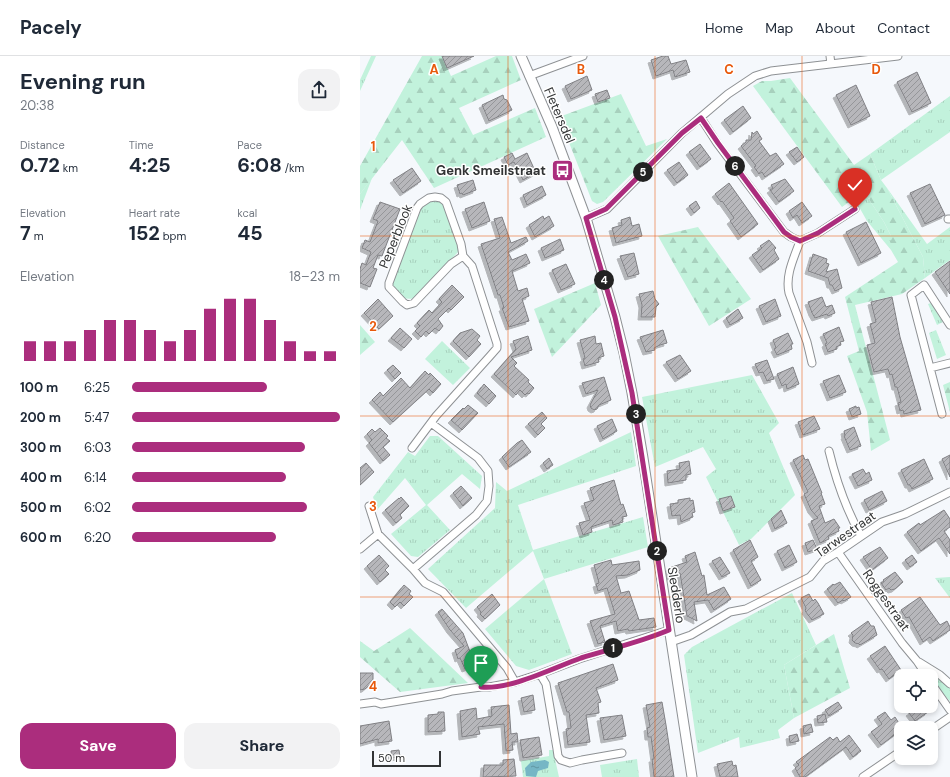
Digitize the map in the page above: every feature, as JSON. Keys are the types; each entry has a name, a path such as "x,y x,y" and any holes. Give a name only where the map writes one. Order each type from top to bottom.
{"street":[{"name":"Fletersdel","path":"521,56 552,127 586,218 615,317 632,393"},
{"path":"529,76 583,56"},
{"path":"830,56 831,64"},
{"path":"586,218 606,209 682,133 728,94 755,76 771,71 898,56"},
{"path":"701,118 784,232 800,241"},
{"name":"Peperblook","path":"431,423 497,348 498,344 472,266 463,256 461,244 446,202 441,198 429,198 417,208 389,283 389,287 403,302 410,305 414,303 451,264 463,256"},
{"path":"812,363 807,342 789,293 787,285 788,275 800,241 818,233 855,209"},
{"path":"942,414 911,295 924,285 950,326"},
{"path":"930,368 950,363"},
{"name":"Sledderlo","path":"632,393 692,777"},
{"path":"412,448 431,423 478,458 488,471 490,486 487,501 476,515 413,568"},
{"path":"829,451 835,474 853,521 861,536"},
{"name":"Tarwestraat","path":"671,642 691,635 730,612 746,609 810,577 823,561 882,522 905,514 950,492"},
{"path":"369,506 378,534 413,568 426,583 442,592 506,668 515,682"},
{"path":"360,549 378,534"},
{"name":"Roggestraat","path":"838,552 902,643 922,669"},
{"path":"360,704 376,702 381,704 515,682 579,659 669,630"},
{"name":"Roggestraat","path":"917,661 940,675 950,684"},
{"path":"540,674 546,684 558,756 561,760 570,763 622,753"},
{"path":"938,692 950,710"},
{"path":"938,725 950,716"},
{"path":"863,777 894,756"}],"green space":[{"path":"371,56 376,56 360,91 360,80"},
{"path":"422,56 442,56 451,76 496,56 512,56 521,80 459,108 473,135 535,108 546,137 434,188 402,140 360,194 360,166"},
{"path":"790,78 854,165 870,154 881,180 887,188 923,257 925,278 902,294 855,305 890,440 871,451 867,412 847,356 859,351 845,297 898,262 891,250 891,236 884,222 864,192 842,207 753,86 762,81"},
{"path":"621,94 646,146 667,139 603,202 597,204 592,201 559,117"},
{"path":"950,96 950,132 881,180 870,154"},
{"path":"372,178 360,210 360,194"},
{"path":"887,188 927,244 950,227 950,260 925,278 923,257"},
{"path":"864,192 884,222 891,236 891,250 867,221 854,198"},
{"path":"437,200 444,204 459,247 459,251 415,297 412,299 404,298 395,291 392,284 421,208 427,202"},
{"path":"698,227 751,299 709,326 658,236"},
{"path":"595,283 601,305 552,357 534,309"},
{"path":"931,303 943,322 937,325 928,304"},
{"path":"360,325 375,342 360,355"},
{"path":"936,330 946,355 937,359 929,333"},
{"path":"442,341 470,368 453,385 425,359"},
{"path":"752,375 779,423 769,433 795,495 751,539 739,545 706,477 716,469 703,447 655,467 642,397"},
{"path":"950,382 950,412 943,385"},
{"path":"631,432 636,466 518,505 533,550 643,517 648,547 544,579 533,551 466,608 428,569 495,508 496,482 507,491"},
{"path":"430,436 438,436 482,476 480,489 462,474 427,505 450,530 418,557 411,556 391,534 426,505 405,478 377,510 373,497 408,452 415,456"},
{"path":"950,577 950,598 935,578"},
{"path":"544,579 572,654 529,670 516,666 485,629"},
{"path":"792,593 816,645 784,665 794,718 778,730 780,738 740,748 739,737 698,753 684,655 692,647"},
{"path":"410,628 468,683 400,692 360,657 360,641 374,651"},
{"path":"834,634 850,688 794,718 784,665"},
{"path":"938,678 950,687 950,701 938,687"},
{"path":"549,750 553,750 559,777 523,777 521,761 549,756"},
{"path":"637,759 639,777 602,777 600,765"}],"water":[{"path":"545,760 549,762 548,768 538,771 536,777 526,776 525,768 531,762"}],"building":[{"path":"442,56 474,56 447,68"},
{"path":"668,56 671,64 686,60 690,72 675,77 673,70 656,76 651,60"},
{"path":"917,72 931,103 912,112 897,82"},
{"path":"587,76 592,90 571,99 565,86"},
{"path":"856,85 870,116 851,125 836,95"},
{"path":"607,90 610,98 598,102 595,94"},
{"path":"503,95 504,99 507,100 512,110 489,121 482,105"},
{"path":"743,106 751,118 733,132 724,120"},
{"path":"757,131 762,139 759,141 770,156 776,153 784,164 765,177 762,172 759,174 754,167 756,166 741,146 746,142 746,140 751,140 752,132 753,134"},
{"path":"700,144 711,159 700,167 689,152"},
{"path":"797,147 804,157 797,162 789,152"},
{"path":"512,153 515,159 527,153 536,173 523,180 514,162 508,165 504,157"},
{"path":"679,162 688,175 677,183 667,170"},
{"path":"412,168 421,181 403,193 393,180"},
{"path":"785,179 794,191 779,202 770,190 773,188 771,185"},
{"path":"473,180 476,190 463,195 462,193 460,194 457,185"},
{"path":"729,183 758,224 741,237 730,221 734,218 715,194"},
{"path":"930,184 945,215 925,224 910,193"},
{"path":"542,186 546,195 527,205 523,195"},
{"path":"696,201 700,208 694,213 689,206"},
{"path":"380,202 400,209 382,256 378,255 373,268 377,269 370,287 360,283 360,269 362,263 366,265 371,252 362,248 365,240 370,242 378,221 373,219"},
{"path":"484,202 490,221 472,228 465,209"},
{"path":"802,202 812,216 802,223 797,215 793,218 789,211"},
{"path":"543,216 544,219 549,216 554,226 535,237 529,225"},
{"path":"502,217 511,243 526,237 528,241 508,252 512,260 526,254 530,263 512,271 518,291 527,288 529,296 522,299 529,321 509,327 502,308 504,308 500,295 498,295 481,244 500,238 494,219"},
{"path":"630,217 632,226 639,224 642,236 616,243 612,228 622,225 621,220"},
{"path":"866,222 881,253 861,263 846,232"},
{"path":"560,239 564,250 545,258 541,248"},
{"path":"769,240 776,248 774,250 779,259 763,270 752,255 762,248 760,246"},
{"path":"634,253 639,274 628,277 620,256"},
{"path":"813,254 827,259 826,263 829,264 826,272 837,269 842,288 835,291 832,285 830,285 828,278 808,271"},
{"path":"950,261 950,294 935,272"},
{"path":"566,264 575,284 561,290 552,270"},
{"path":"452,285 464,297 451,310 449,308 438,319 443,326 439,331 435,328 429,334 426,331 421,337 415,331 420,326 417,323 429,310 432,313 442,302 439,299"},
{"path":"653,291 655,299 659,304 656,307 655,317 641,317 642,305 639,294"},
{"path":"822,297 826,307 832,305 835,313 828,316 827,314 815,318 808,302"},
{"path":"892,297 900,337 921,410 904,414 903,410 900,411 898,403 901,402 892,374 890,375 888,369 874,372 867,345 875,343 870,324 876,322 871,302"},
{"path":"378,299 393,316 379,329 364,313"},
{"path":"775,299 781,316 766,322 759,306"},
{"path":"738,309 743,318 730,325 726,318"},
{"path":"839,327 844,341 840,342 841,345 836,347 837,349 828,352 825,344 827,343 823,334"},
{"path":"400,328 412,339 404,348 391,338"},
{"path":"472,329 480,336 477,340 481,344 469,357 453,341 460,333"},
{"path":"663,330 667,343 654,348 655,350 646,352 640,337"},
{"path":"788,333 793,344 791,344 792,349 777,355 774,349 776,348 773,340"},
{"path":"528,336 532,350 511,357 517,363 514,366 529,380 528,382 534,388 529,394 527,393 525,395 520,390 516,395 494,374 516,349 513,341"},
{"path":"595,336 596,344 601,343 604,356 598,358 599,362 585,366 583,359 585,358 580,340"},
{"path":"680,355 691,371 678,379 666,362"},
{"path":"767,360 774,379 767,381 763,372 759,373 755,364"},
{"path":"393,365 401,373 395,379 387,370"},
{"path":"793,367 799,384 787,389 786,384 782,386 777,374"},
{"path":"425,371 429,375 430,373 441,384 433,393 429,389 393,422 372,400 380,392 383,396 401,378 410,388"},
{"path":"839,375 846,392 830,398 823,381"},
{"path":"604,377 611,400 599,405 597,409 594,410 590,405 598,390 586,394 582,383"},
{"path":"484,384 496,396 489,404 477,393"},
{"path":"468,405 478,413 462,430 451,420"},
{"path":"856,406 856,408 859,407 861,414 852,417 849,409"},
{"path":"542,412 547,418 541,424 545,428 538,435 528,424"},
{"path":"814,416 820,429 803,435 798,422"},
{"path":"612,419 617,431 603,439 597,426"},
{"path":"854,427 861,446 850,450 844,436 844,431"},
{"path":"380,428 388,436 386,438 390,441 383,447 390,455 383,461 369,443 372,440 367,434 372,429 375,432"},
{"path":"522,440 531,452 509,467 502,457"},
{"path":"803,455 805,460 808,459 822,493 825,504 819,506 825,523 834,519 840,528 838,528 839,531 828,536 829,539 820,543 811,521 818,518 811,510 804,494 808,492 793,460"},
{"path":"950,455 950,477 942,459"},
{"path":"549,458 553,465 547,469 543,463"},
{"path":"924,459 933,479 912,489 910,485 908,485 901,470"},
{"path":"689,461 691,474 686,475 686,480 668,483 667,471 680,469 679,463"},
{"path":"366,463 374,472 360,485 360,468"},
{"path":"863,469 866,474 869,472 872,480 858,486 852,474"},
{"path":"614,480 621,505 623,504 627,516 622,517 623,522 613,525 612,520 591,527 592,532 583,535 579,523 590,520 584,503 594,500 590,488"},
{"path":"461,486 472,498 463,506 453,493"},
{"path":"882,491 887,501 869,510 864,500"},
{"path":"731,496 735,507 723,511 719,499"},
{"path":"401,497 409,506 400,515 402,518 396,523 385,510"},
{"path":"690,498 690,501 693,500 695,512 692,513 693,517 681,522 680,515 672,516 670,504 678,503 678,500"},
{"path":"781,510 787,523 775,529 771,519"},
{"path":"944,510 950,519 950,527 944,531 950,540 950,554 939,538 921,551 907,532 919,523 920,525"},
{"path":"750,540 758,557 751,561 761,580 751,586 733,550"},
{"path":"813,540 817,549 808,552 805,543"},
{"path":"789,545 797,562 785,568 777,551"},
{"path":"880,547 888,558 872,570 863,557"},
{"path":"695,552 702,576 704,575 707,595 724,587 731,599 714,610 708,600 694,602 697,621 687,616 680,573 670,577 669,568 687,562 685,556"},
{"path":"379,555 389,566 385,570 389,574 380,582 367,566"},
{"path":"912,555 917,562 910,567 905,560"},
{"path":"720,557 730,573 722,577 712,561"},
{"path":"611,560 612,565 639,561 640,570 628,575 616,576 621,593 629,591 639,620 654,618 656,627 618,631 616,621 600,626 605,642 598,644 590,621 615,614 607,588 598,591 596,584 599,583 594,565"},
{"path":"895,572 903,582 895,589 891,590 889,588 886,590 881,583"},
{"path":"840,582 851,597 838,603 827,589 833,584 834,585"},
{"path":"404,585 411,591 409,594 413,597 404,606 400,602 395,607 390,602"},
{"path":"492,594 500,605 485,619 480,614 481,612 477,607"},
{"path":"809,594 813,601 815,599 818,603 824,614 812,620 805,611 806,608 801,598"},
{"path":"920,597 940,625 947,621 950,627 950,630 933,641 930,637 923,642 909,617 906,618 901,610"},
{"path":"442,609 463,633 475,665 465,669 460,658 458,659 455,650 464,646 450,630 438,612"},
{"path":"868,621 871,626 874,626 877,635 860,645 855,643 852,640 853,635 851,633"},
{"path":"885,646 900,669 894,669 894,675 889,679 882,669 880,670 870,656"},
{"path":"613,664 618,680 596,688 601,702 598,703 599,713 586,715 590,742 568,745 566,729 571,728 569,712 567,712 558,683"},
{"path":"360,673 373,673 373,682 365,689 360,690"},
{"path":"533,695 535,710 524,712 521,698"},
{"path":"662,702 674,777 654,777 652,759 654,759 651,737 648,737 647,728 650,727 646,705"},
{"path":"838,702 842,708 829,716 825,710"},
{"path":"509,705 511,734 517,733 518,742 512,742 513,750 506,751 504,724 478,727 480,734 462,737 460,711 476,708 477,719 492,716 491,707"},
{"path":"438,712 444,712 445,731 428,732 428,715 438,714"},
{"path":"885,712 891,720 895,717 898,721 894,721 894,735 881,745 871,732 882,724 877,717"},
{"path":"909,713 927,713 915,721"},
{"path":"825,714 827,722 818,723 817,716"},
{"path":"622,715 626,736 604,740 600,718"},
{"path":"389,721 392,741 378,743 378,739 360,744 360,726"},
{"path":"811,724 813,732 804,734 803,726"},
{"path":"797,734 799,741 790,743 789,736"},
{"path":"849,735 861,751 853,757 846,747 805,777 800,777 795,768 799,765 796,762 830,737 833,740 837,737 840,742"},
{"path":"539,737 542,755 523,758 520,740"},
{"path":"399,750 400,757 392,758 391,751"},
{"path":"514,759 516,776 483,777 484,765 503,765 503,760"},
{"path":"732,761 733,766 736,765 738,777 720,777 717,764"}],"place":[{"name":"Genk Smeilstraat","path":"562,170"}],"route":[{"path":"481,687 515,682 579,659 669,630 643,458 624,353 586,218 606,209 682,133 701,118 784,232 791,237 800,241 818,233 855,209"}]}
